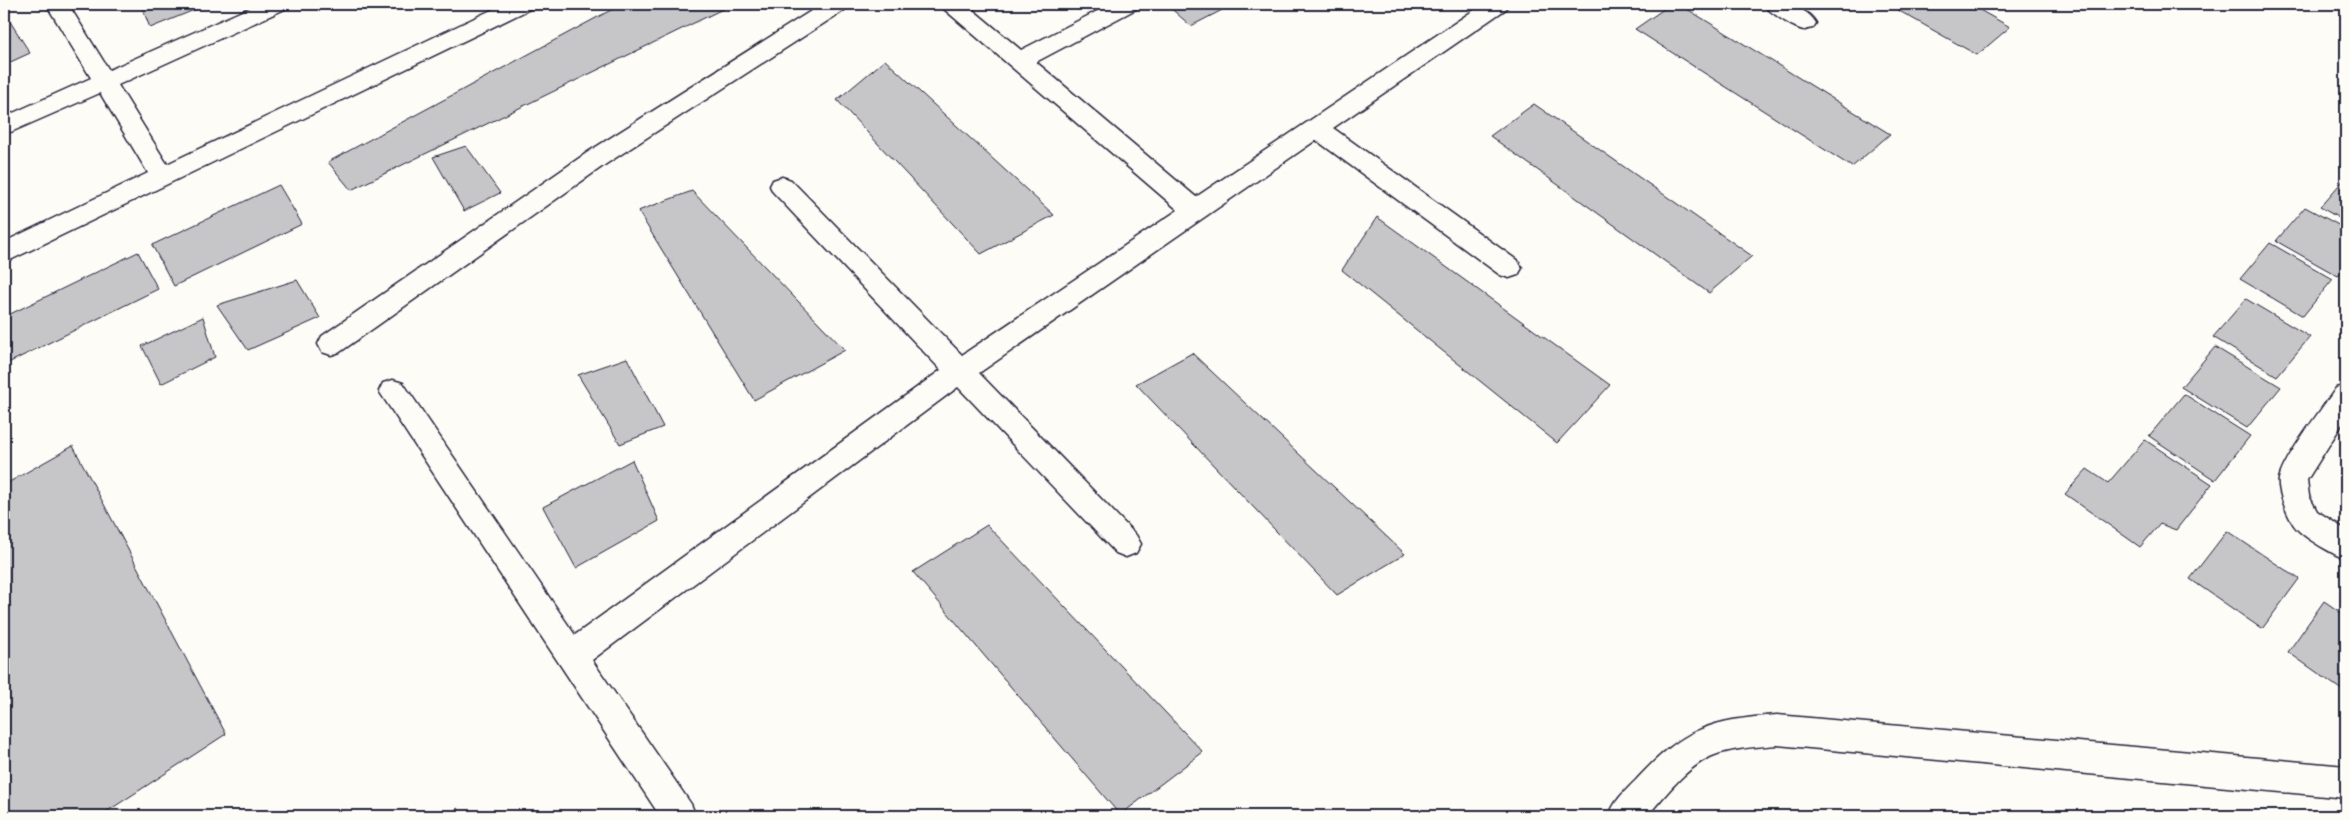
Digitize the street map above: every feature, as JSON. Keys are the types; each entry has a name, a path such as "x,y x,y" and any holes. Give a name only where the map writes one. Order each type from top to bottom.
{"street":[{"path":"57,4 164,177"},
{"path":"4,127 277,4"},
{"path":"4,253 522,4"},
{"path":"331,344 597,158 838,4"},
{"path":"952,4 1195,210"},
{"path":"1020,61 1128,4"},
{"path":"572,656 960,371 1498,4"},
{"path":"1774,4 1805,23"},
{"path":"1316,128 1510,268"},
{"path":"782,186 1126,544"},
{"path":"393,391 679,816"},
{"path":"2346,396 2299,467 2293,480 2295,497 2308,520 2346,546"},
{"path":"1625,816 1666,773 1697,747 1740,733 1777,730 2346,782"}],"building":[{"path":"141,4 209,4 150,28"},
{"path":"622,4 733,4 351,190 328,162"},
{"path":"1223,4 1228,7 1191,26 1167,5"},
{"path":"1671,4 1679,4 1890,134 1852,167 1635,29"},
{"path":"1887,4 1969,4 2010,27 1977,55"},
{"path":"4,12 30,53 4,65"},
{"path":"885,60 1054,215 981,254 837,100"},
{"path":"1534,104 1752,256 1709,293 1490,136"},
{"path":"466,146 500,193 464,211 433,157"},
{"path":"2346,177 2346,222 2320,207"},
{"path":"279,185 302,224 174,286 152,245"},
{"path":"692,191 845,350 754,400 638,211"},
{"path":"2305,207 2346,229 2346,266 2338,276 2276,241"},
{"path":"1377,217 1610,385 1557,443 1342,270"},
{"path":"2270,243 2333,279 2303,316 2240,279"},
{"path":"138,252 158,289 4,365 4,317"},
{"path":"297,280 320,318 248,350 217,305"},
{"path":"2246,299 2310,337 2277,376 2213,337"},
{"path":"203,317 215,357 161,384 142,346"},
{"path":"2215,347 2281,387 2247,428 2181,387"},
{"path":"1192,353 1405,554 1337,595 1136,384"},
{"path":"627,358 663,427 620,444 578,375"},
{"path":"2184,394 2250,436 2215,480 2149,436"},
{"path":"2145,440 2212,484 2176,530 2160,524 2140,547 2065,494 2087,469 2108,483"},
{"path":"73,446 226,734 100,816 4,816 4,485"},
{"path":"632,460 659,521 576,568 543,507"},
{"path":"987,525 1203,752 1120,815 913,572"},
{"path":"2227,531 2299,579 2262,629 2190,579"},
{"path":"2324,601 2346,616 2346,693 2288,652"},
{"path":"458,808 462,816 446,816"}]}
